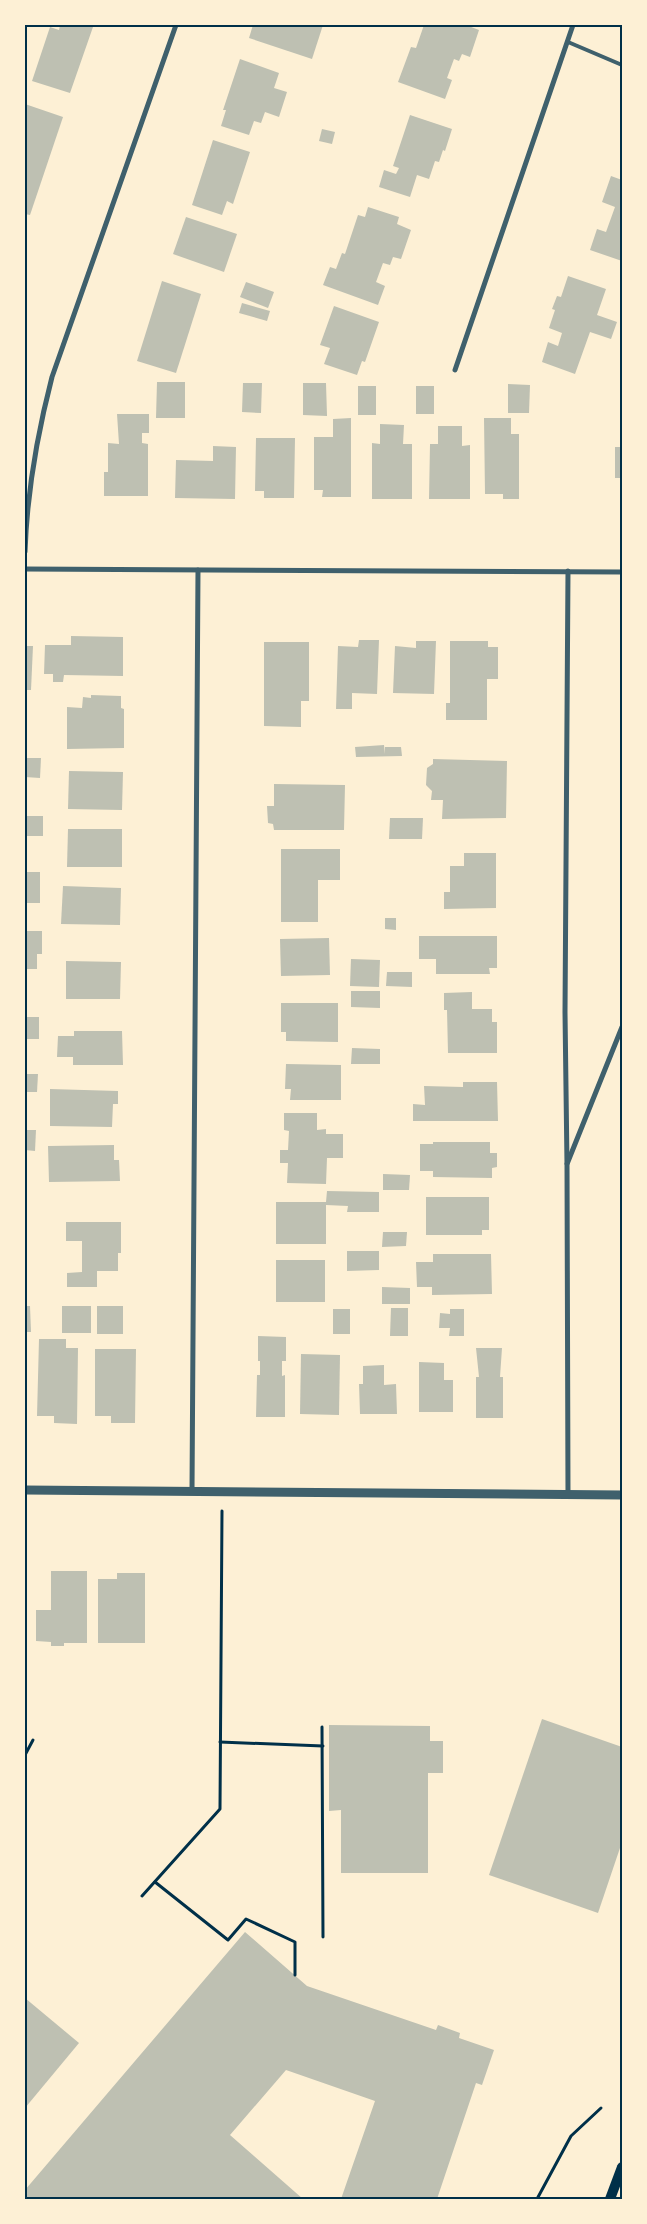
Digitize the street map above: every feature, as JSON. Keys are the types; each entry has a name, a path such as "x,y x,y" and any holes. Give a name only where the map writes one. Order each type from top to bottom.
{"main road":[{"path":"610,2199 622,2167"}],"street":[{"path":"25,552 29,481 38,432 52,377 176,25"},
{"path":"455,370 573,25"},
{"path":"25,569 622,572"},
{"path":"192,1490 198,570"},
{"path":"568,571 565,1012 568,1494"},
{"path":"567,1164 622,1028"},
{"path":"25,1490 622,1495"}],"lane":[{"path":"568,42 622,65"}],"path":[{"path":"142,1896 220,1809 222,1491"},
{"path":"322,1727 323,1937"},
{"path":"25,1755 33,1740"},
{"path":"220,1742 323,1746"},
{"path":"155,1882 228,1940 246,1919 295,1942 295,1975"},
{"path":"537,2199 571,2136 601,2108"}],"building":[{"path":"60,25 93,27 70,93 32,81 50,27 59,30"},
{"path":"253,25 323,25 312,59 249,38"},
{"path":"424,25 466,25 479,30 470,57 462,54 459,61 454,59 447,78 452,80 445,99 398,82 411,47 416,48"},
{"path":"240,59 279,73 274,88 287,92 279,117 265,112 261,123 254,121 249,135 221,126 226,110 223,110"},
{"path":"25,104 63,117 30,215 25,214"},
{"path":"410,115 452,129 445,151 443,150 439,162 435,161 429,179 417,175 410,197 379,187 384,170 396,174 399,168 393,166"},
{"path":"322,129 335,132 332,144 319,141"},
{"path":"213,140 250,152 233,204 227,201 222,215 192,205"},
{"path":"611,176 622,180 622,261 590,250 597,229 606,232 615,207 602,202"},
{"path":"368,207 399,217 397,224 411,230 401,259 393,257 390,265 383,263 376,282 385,286 378,305 323,285 330,267 336,269 342,253 345,254 358,215 365,217"},
{"path":"186,217 237,234 224,272 173,254"},
{"path":"568,276 606,289 597,315 617,322 611,339 590,332 575,374 542,362 548,342 558,346 562,333 549,328 555,310 552,309 557,296 561,297"},
{"path":"162,281 201,294 176,373 137,361"},
{"path":"246,282 274,292 268,308 240,297"},
{"path":"242,303 270,311 267,321 239,313"},
{"path":"334,306 379,322 365,362 362,361 357,375 324,364 330,348 320,345"},
{"path":"157,382 185,382 185,418 156,418"},
{"path":"243,383 262,383 261,413 242,412"},
{"path":"303,383 326,383 327,416 303,415"},
{"path":"508,384 530,385 529,413 508,413"},
{"path":"358,386 376,386 376,415 358,415"},
{"path":"416,386 434,386 434,414 416,414"},
{"path":"117,414 149,414 149,433 142,433 142,443 148,444 148,496 104,496 104,472 108,472 108,443 119,444"},
{"path":"351,418 351,497 322,497 323,490 314,490 314,437 333,437 333,419"},
{"path":"484,418 511,418 511,434 519,434 519,499 503,499 503,494 485,494"},
{"path":"380,424 404,425 403,444 412,444 412,499 372,499 372,443 380,444"},
{"path":"438,426 462,426 462,446 470,445 470,499 429,499 430,444 438,444"},
{"path":"256,438 295,438 294,498 264,498 264,491 255,491"},
{"path":"213,446 236,447 235,499 175,498 176,460 213,461"},
{"path":"615,447 622,447 622,478 615,478"},
{"path":"71,636 123,637 123,676 64,675 63,682 53,682 53,674 44,674 45,645 71,645"},
{"path":"359,640 379,640 377,694 352,693 352,709 336,709 338,646 358,647"},
{"path":"416,641 436,641 434,694 393,693 395,646 416,648"},
{"path":"450,641 488,641 488,647 498,647 498,679 487,679 487,720 446,720 446,703 450,703"},
{"path":"264,642 309,642 309,701 301,701 301,727 264,726"},
{"path":"25,646 33,646 31,690 25,690"},
{"path":"91,695 121,696 121,708 124,709 124,748 67,749 67,707 82,708 83,697 91,698"},
{"path":"384,745 385,754 385,747 401,747 402,756 356,757 355,747"},
{"path":"25,758 41,758 40,778 25,777"},
{"path":"433,759 507,761 506,818 442,819 443,800 431,800 432,791 426,785 427,768 433,764"},
{"path":"69,771 123,772 122,810 68,809"},
{"path":"274,784 345,785 344,830 274,830 273,824 268,823 267,806 274,806"},
{"path":"25,816 43,816 43,836 25,836"},
{"path":"390,818 423,818 422,839 389,839"},
{"path":"68,829 122,829 122,867 67,867"},
{"path":"281,849 340,849 340,880 318,880 318,922 281,922"},
{"path":"464,853 496,853 496,908 444,909 444,892 450,892 450,866 464,866"},
{"path":"25,872 40,872 40,903 25,903"},
{"path":"63,886 121,888 120,925 61,924"},
{"path":"385,918 396,918 396,930 385,929"},
{"path":"25,931 42,931 42,954 37,954 37,969 25,969"},
{"path":"419,936 497,936 497,968 489,968 490,974 436,974 436,959 419,959"},
{"path":"329,938 330,975 281,976 280,939"},
{"path":"351,959 380,960 379,987 350,986"},
{"path":"66,961 121,962 120,999 66,999"},
{"path":"387,972 412,972 412,987 386,986"},
{"path":"351,991 380,991 380,1008 351,1007"},
{"path":"472,992 472,1009 492,1009 492,1022 497,1022 497,1053 448,1053 447,1010 444,1010 444,993"},
{"path":"281,1003 338,1003 338,1042 286,1041 286,1032 281,1032"},
{"path":"25,1017 39,1017 39,1039 25,1039"},
{"path":"74,1031 122,1031 123,1065 73,1065 73,1057 57,1057 58,1036 74,1036"},
{"path":"352,1048 380,1049 380,1064 351,1064"},
{"path":"286,1064 341,1065 341,1100 290,1100 291,1089 285,1089"},
{"path":"25,1074 38,1074 37,1092 25,1092"},
{"path":"463,1082 497,1082 498,1121 413,1121 413,1104 425,1105 424,1086 463,1087"},
{"path":"50,1089 118,1091 118,1104 113,1104 112,1127 50,1126"},
{"path":"284,1113 317,1113 317,1130 326,1129 326,1134 343,1134 343,1158 327,1158 326,1184 287,1183 288,1163 280,1163 280,1150 288,1150 289,1131 284,1130"},
{"path":"25,1130 36,1130 35,1151 25,1150"},
{"path":"433,1142 490,1142 490,1153 497,1153 497,1167 492,1168 492,1178 433,1177 433,1171 420,1171 420,1144 433,1144"},
{"path":"114,1145 114,1160 119,1160 120,1181 49,1182 48,1146"},
{"path":"383,1174 410,1175 409,1190 383,1190"},
{"path":"327,1191 379,1192 379,1212 347,1212 348,1206 326,1205 326,1244 276,1244 276,1202 326,1202"},
{"path":"426,1197 489,1197 489,1230 482,1230 482,1235 426,1235"},
{"path":"66,1222 121,1222 121,1253 118,1253 118,1271 97,1271 97,1287 67,1287 67,1273 82,1272 82,1241 66,1241"},
{"path":"383,1232 407,1232 406,1246 382,1247"},
{"path":"347,1251 379,1251 379,1270 347,1271"},
{"path":"433,1254 491,1254 492,1294 432,1295 432,1287 417,1287 416,1262 433,1262"},
{"path":"276,1260 325,1260 325,1302 276,1302"},
{"path":"382,1287 410,1288 410,1304 382,1304"},
{"path":"25,1306 30,1306 31,1332 25,1332"},
{"path":"62,1306 91,1306 91,1333 62,1333"},
{"path":"97,1306 123,1306 123,1334 97,1334"},
{"path":"391,1308 408,1308 408,1336 390,1336"},
{"path":"333,1309 350,1309 350,1334 333,1334"},
{"path":"450,1309 464,1309 464,1336 449,1336 450,1328 439,1328 440,1313 450,1314"},
{"path":"258,1336 286,1337 286,1361 282,1361 282,1376 285,1375 285,1417 256,1417 257,1375 260,1375"},
{"path":"39,1339 66,1339 66,1348 78,1348 77,1424 54,1423 54,1416 37,1416"},
{"path":"476,1348 502,1348 500,1377 503,1377 503,1418 476,1418 476,1377 479,1377"},
{"path":"95,1349 136,1349 135,1423 111,1423 111,1416 95,1416"},
{"path":"301,1354 340,1355 339,1415 300,1414"},
{"path":"419,1362 444,1363 444,1380 453,1380 453,1412 419,1412"},
{"path":"384,1365 384,1385 396,1384 397,1414 360,1414 359,1384 363,1384 363,1366"},
{"path":"51,1571 87,1571 87,1643 64,1643 64,1646 51,1646 51,1642 36,1641 36,1610 51,1610"},
{"path":"117,1573 145,1573 145,1643 98,1643 98,1579 117,1579"},
{"path":"542,1719 622,1747 622,1842 598,1913 489,1875"},
{"path":"329,1725 430,1726 430,1741 443,1741 443,1773 428,1773 428,1873 341,1873 341,1810 329,1811"},
{"path":"245,1932 307,1986 436,2030 438,2025 460,2033 459,2038 494,2050 482,2085 476,2083 437,2199 341,2199 375,2101 286,2070 230,2135 303,2199 25,2199 25,2190"},
{"path":"25,1998 79,2043 25,2108"}]}
